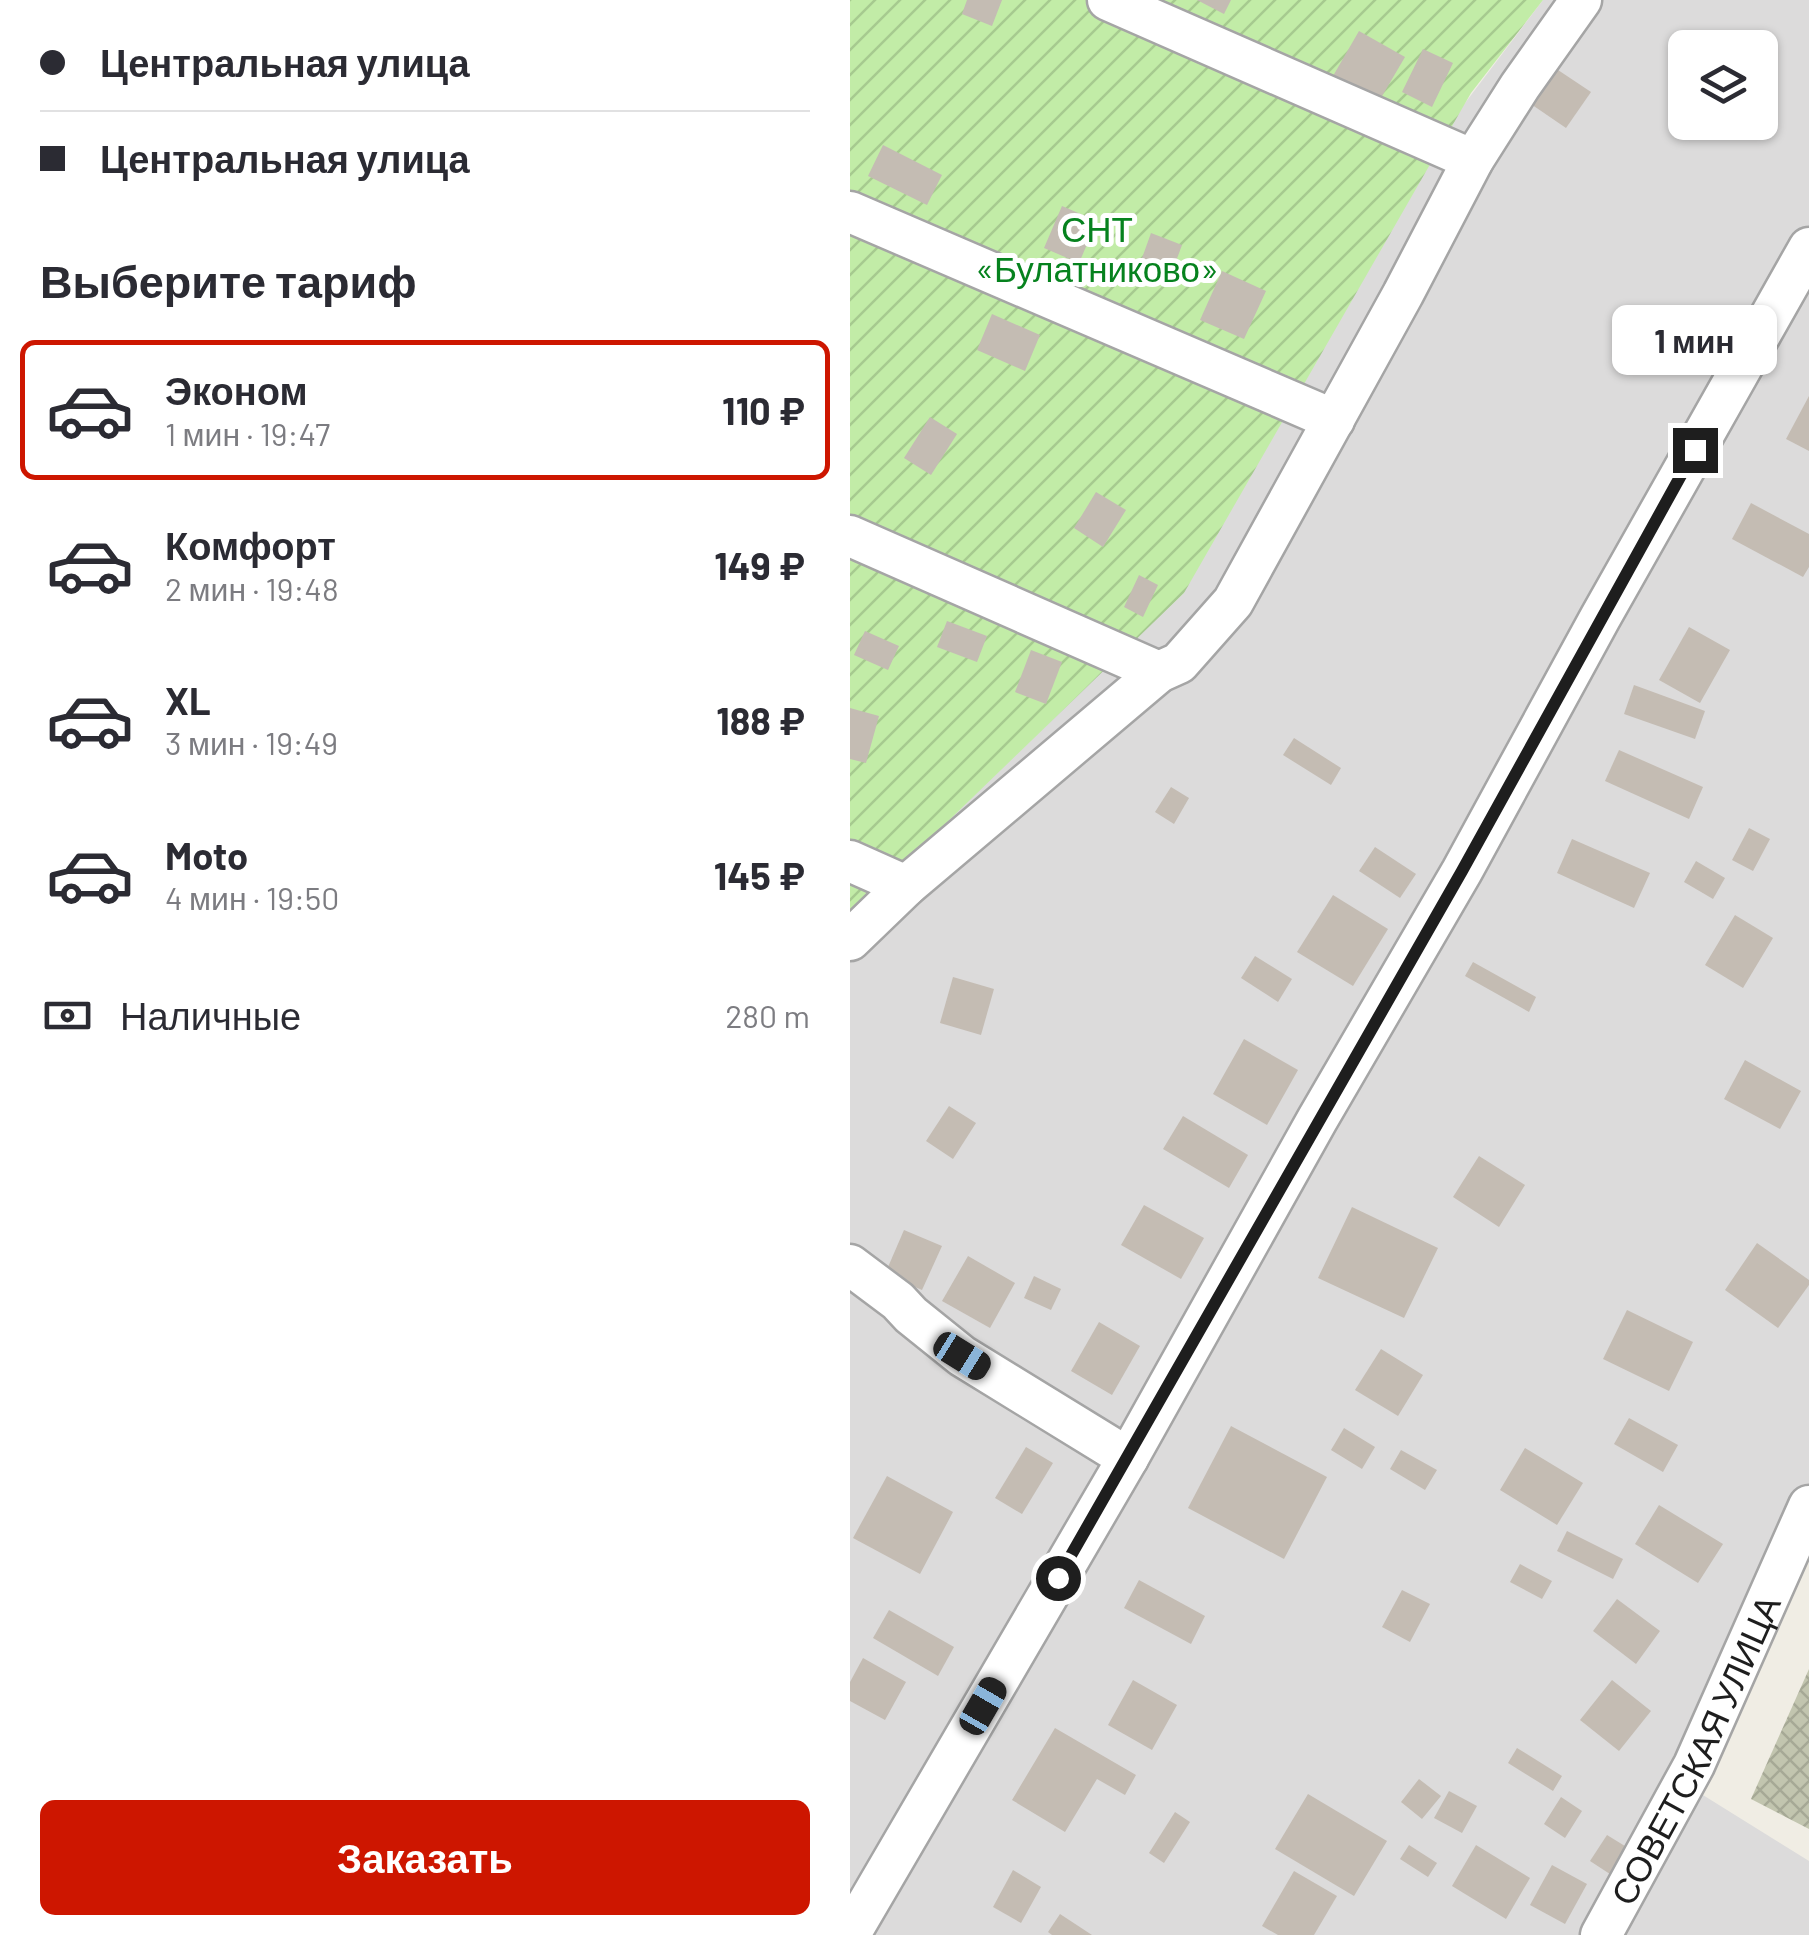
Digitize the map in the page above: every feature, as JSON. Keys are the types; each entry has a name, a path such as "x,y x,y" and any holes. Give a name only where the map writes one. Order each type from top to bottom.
{"street":[{"path":"1108,0 1473,160"},
{"path":"850,940 906,886 1159,672 1179,663 1233,602 1473,160 1582,0"},
{"path":"850,212 1334,420"},
{"path":"850,1934 1128,1458 1462,871 1809,248"},
{"path":"850,536 1159,672"},
{"path":"850,861 906,886"},
{"path":"850,1265 962,1356 1128,1458"},
{"name":"СОВЕТСКАЯ УЛИЦА","path":"1601,1935 1694,1766 1809,1506"}],"shaded area":[{"path":"1543,0 1809,0 1809,1501 1682,1782 1809,1861 1809,1935 850,1935 850,916"},
{"path":"1809,1669 1809,1829 1751,1799"}],"green space":[{"name":"СНТ «Булатниково»","path":"850,0 1543,0 1471,93 1184,593 850,916"}],"building":[{"path":"967,0 1002,0 992,26 962,14"},
{"path":"1197,0 1231,0 1224,14"},
{"path":"1359,31 1405,57 1378,103 1333,76"},
{"path":"1423,49 1453,63 1432,107 1402,92"},
{"path":"1549,64 1591,92 1566,128 1525,100"},
{"path":"883,145 942,175 927,205 868,176"},
{"path":"1062,206 1097,221 1079,263 1044,248"},
{"path":"1151,233 1182,245 1168,283 1137,272"},
{"path":"1222,271 1266,291 1244,339 1200,320"},
{"path":"1649,310 1694,331 1682,357 1637,335"},
{"path":"992,314 1040,335 1025,371 977,350"},
{"path":"1809,396 1809,451 1786,439"},
{"path":"930,417 957,434 931,475 904,458"},
{"path":"1096,492 1126,510 1103,547 1074,528"},
{"path":"1751,503 1809,534 1809,567 1803,577 1732,539"},
{"path":"1139,575 1158,585 1143,617 1124,607"},
{"path":"947,621 987,636 977,662 937,647"},
{"path":"1689,627 1730,650 1700,703 1659,680"},
{"path":"865,631 899,646 888,670 854,655"},
{"path":"1031,650 1062,662 1046,704 1015,692"},
{"path":"1634,685 1705,711 1695,739 1624,714"},
{"path":"850,708 879,716 866,763 850,759"},
{"path":"1294,738 1341,768 1331,785 1283,755"},
{"path":"1619,750 1703,787 1689,819 1605,781"},
{"path":"1171,787 1189,798 1174,824 1155,812"},
{"path":"1749,828 1770,839 1753,871 1732,860"},
{"path":"1572,839 1650,873 1634,908 1557,873"},
{"path":"1375,847 1416,874 1400,898 1359,871"},
{"path":"1696,861 1725,878 1713,899 1684,882"},
{"path":"1333,895 1388,929 1353,986 1297,952"},
{"path":"1735,915 1773,938 1743,988 1705,965"},
{"path":"1255,956 1292,979 1278,1002 1241,978"},
{"path":"1473,962 1536,997 1529,1012 1465,976"},
{"path":"953,977 994,989 981,1035 940,1023"},
{"path":"1244,1039 1298,1070 1267,1125 1213,1094"},
{"path":"1745,1060 1801,1091 1780,1129 1724,1099"},
{"path":"949,1106 976,1123 953,1159 926,1141"},
{"path":"1183,1116 1248,1155 1229,1188 1163,1149"},
{"path":"1479,1156 1525,1185 1499,1227 1453,1197"},
{"path":"1144,1205 1204,1238 1181,1279 1121,1245"},
{"path":"1352,1207 1438,1248 1404,1318 1318,1278"},
{"path":"904,1230 942,1246 922,1290 885,1274"},
{"path":"1757,1243 1809,1280 1778,1328 1725,1290"},
{"path":"968,1256 1015,1283 990,1328 942,1301"},
{"path":"1034,1276 1061,1289 1051,1310 1024,1298"},
{"path":"1627,1310 1693,1342 1669,1391 1603,1359"},
{"path":"1099,1322 1140,1346 1112,1395 1071,1371"},
{"path":"1381,1349 1423,1375 1398,1416 1355,1390"},
{"path":"1629,1418 1678,1445 1663,1472 1614,1444"},
{"path":"1231,1426 1327,1477 1284,1559 1188,1508"},
{"path":"1344,1428 1375,1447 1362,1469 1331,1450"},
{"path":"1026,1447 1053,1463 1022,1514 995,1498"},
{"path":"1525,1448 1583,1483 1557,1525 1500,1490"},
{"path":"1401,1450 1437,1470 1425,1490 1390,1469"},
{"path":"887,1476 953,1512 920,1574 853,1538"},
{"path":"1659,1505 1723,1544 1698,1583 1635,1544"},
{"path":"1567,1531 1623,1559 1613,1579 1557,1551"},
{"path":"1520,1564 1552,1581 1542,1599 1510,1582"},
{"path":"1139,1580 1205,1616 1191,1644 1124,1608"},
{"path":"1402,1590 1430,1604 1410,1642 1382,1627"},
{"path":"1617,1599 1660,1631 1636,1664 1593,1631"},
{"path":"889,1610 954,1647 938,1676 873,1638"},
{"path":"863,1658 906,1682 885,1720 850,1701 850,1682"},
{"path":"1133,1680 1177,1705 1152,1750 1108,1725"},
{"path":"1612,1680 1651,1711 1619,1751 1580,1720"},
{"path":"1055,1728 1136,1775 1125,1795 1097,1779 1065,1832 1012,1800"},
{"path":"1517,1748 1562,1776 1553,1791 1508,1763"},
{"path":"1419,1779 1441,1796 1422,1819 1401,1802"},
{"path":"1449,1791 1477,1806 1462,1833 1434,1818"},
{"path":"1308,1794 1387,1841 1354,1896 1275,1849"},
{"path":"1561,1797 1582,1811 1565,1838 1544,1824"},
{"path":"1175,1812 1190,1822 1164,1863 1149,1853"},
{"path":"1607,1835 1633,1851 1616,1878 1590,1861"},
{"path":"1409,1845 1437,1863 1428,1877 1400,1859"},
{"path":"1476,1845 1530,1878 1506,1919 1452,1886"},
{"path":"1552,1865 1587,1884 1565,1924 1530,1905"},
{"path":"1013,1870 1041,1887 1021,1923 993,1907"},
{"path":"1294,1871 1337,1896 1314,1935 1278,1935 1262,1926"},
{"path":"1060,1914 1092,1935 1052,1935 1048,1932"}],"route":[{"path":"1058,1578 1462,871 1695,450"}]}
